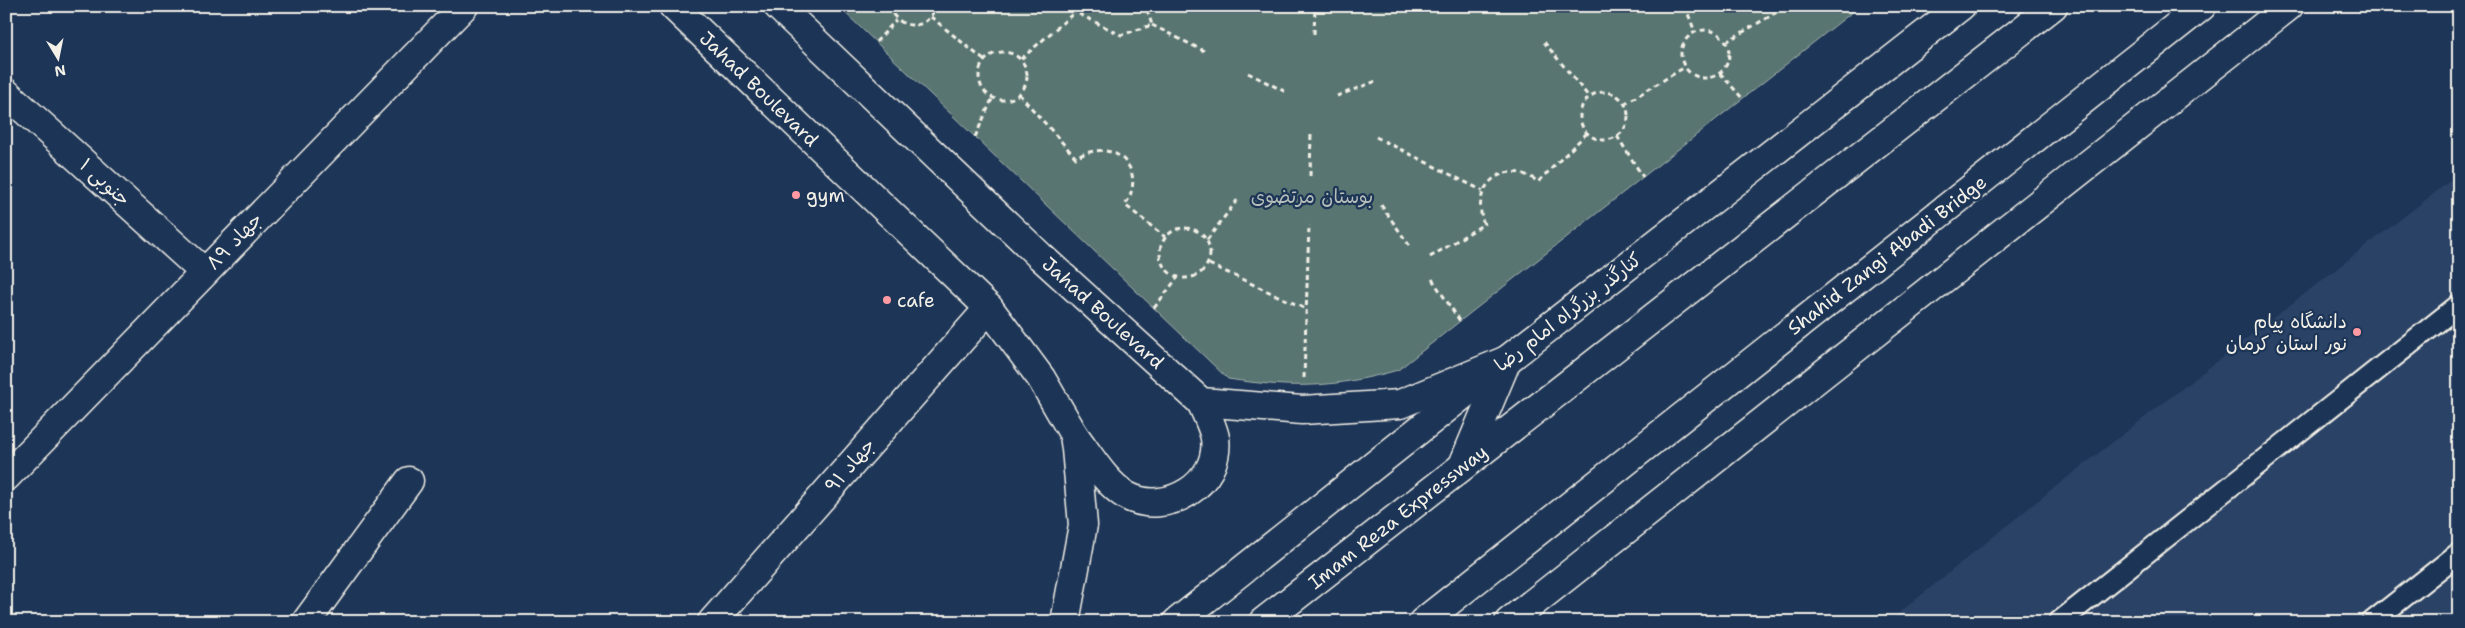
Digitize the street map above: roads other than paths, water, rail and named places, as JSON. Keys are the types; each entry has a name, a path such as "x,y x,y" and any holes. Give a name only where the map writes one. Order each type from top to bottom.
{"main road":[{"name":"جهاد ۸۹","path":"6,477 464,6"},
{"name":"Jahad Boulevard","path":"673,6 989,308 1041,378 1074,435 1083,525 1065,622"},
{"name":"Jahad Boulevard","path":"778,6 1040,256 1202,402"},
{"name":"کنارگذر بزرگراه امام رضا","path":"1178,622 1507,360 1961,6"},
{"name":"Imam Reza Expressway","path":"1263,622 2053,6"},
{"name":"Shahid Zangi Abadi Bridge","path":"1423,622 2202,6"},
{"path":"1509,622 2289,6"},
{"name":"۱ جنوبی","path":"6,93 204,272"},
{"name":"جهاد ۹۱","path":"712,622 989,308"},
{"path":"1074,435 1112,484 1128,496 1149,503 1169,501 1189,493 1204,478 1213,459 1215,438 1202,402 1302,410 1400,404 1507,360"},
{"path":"1462,467 1507,360"},
{"path":"306,622 409,481"}],"lane":[{"path":"2059,622 2459,305"},
{"path":"2372,622 2459,553"}],"place":[{"name":"gym","path":"796,195"},
{"name":"cafe","path":"887,300"},
{"name":"دانشگاه پیام نور استان کرمان","path":"2357,332"}],"park label":[{"name":"بوستان مرتضوی","path":"1312,196"}]}
